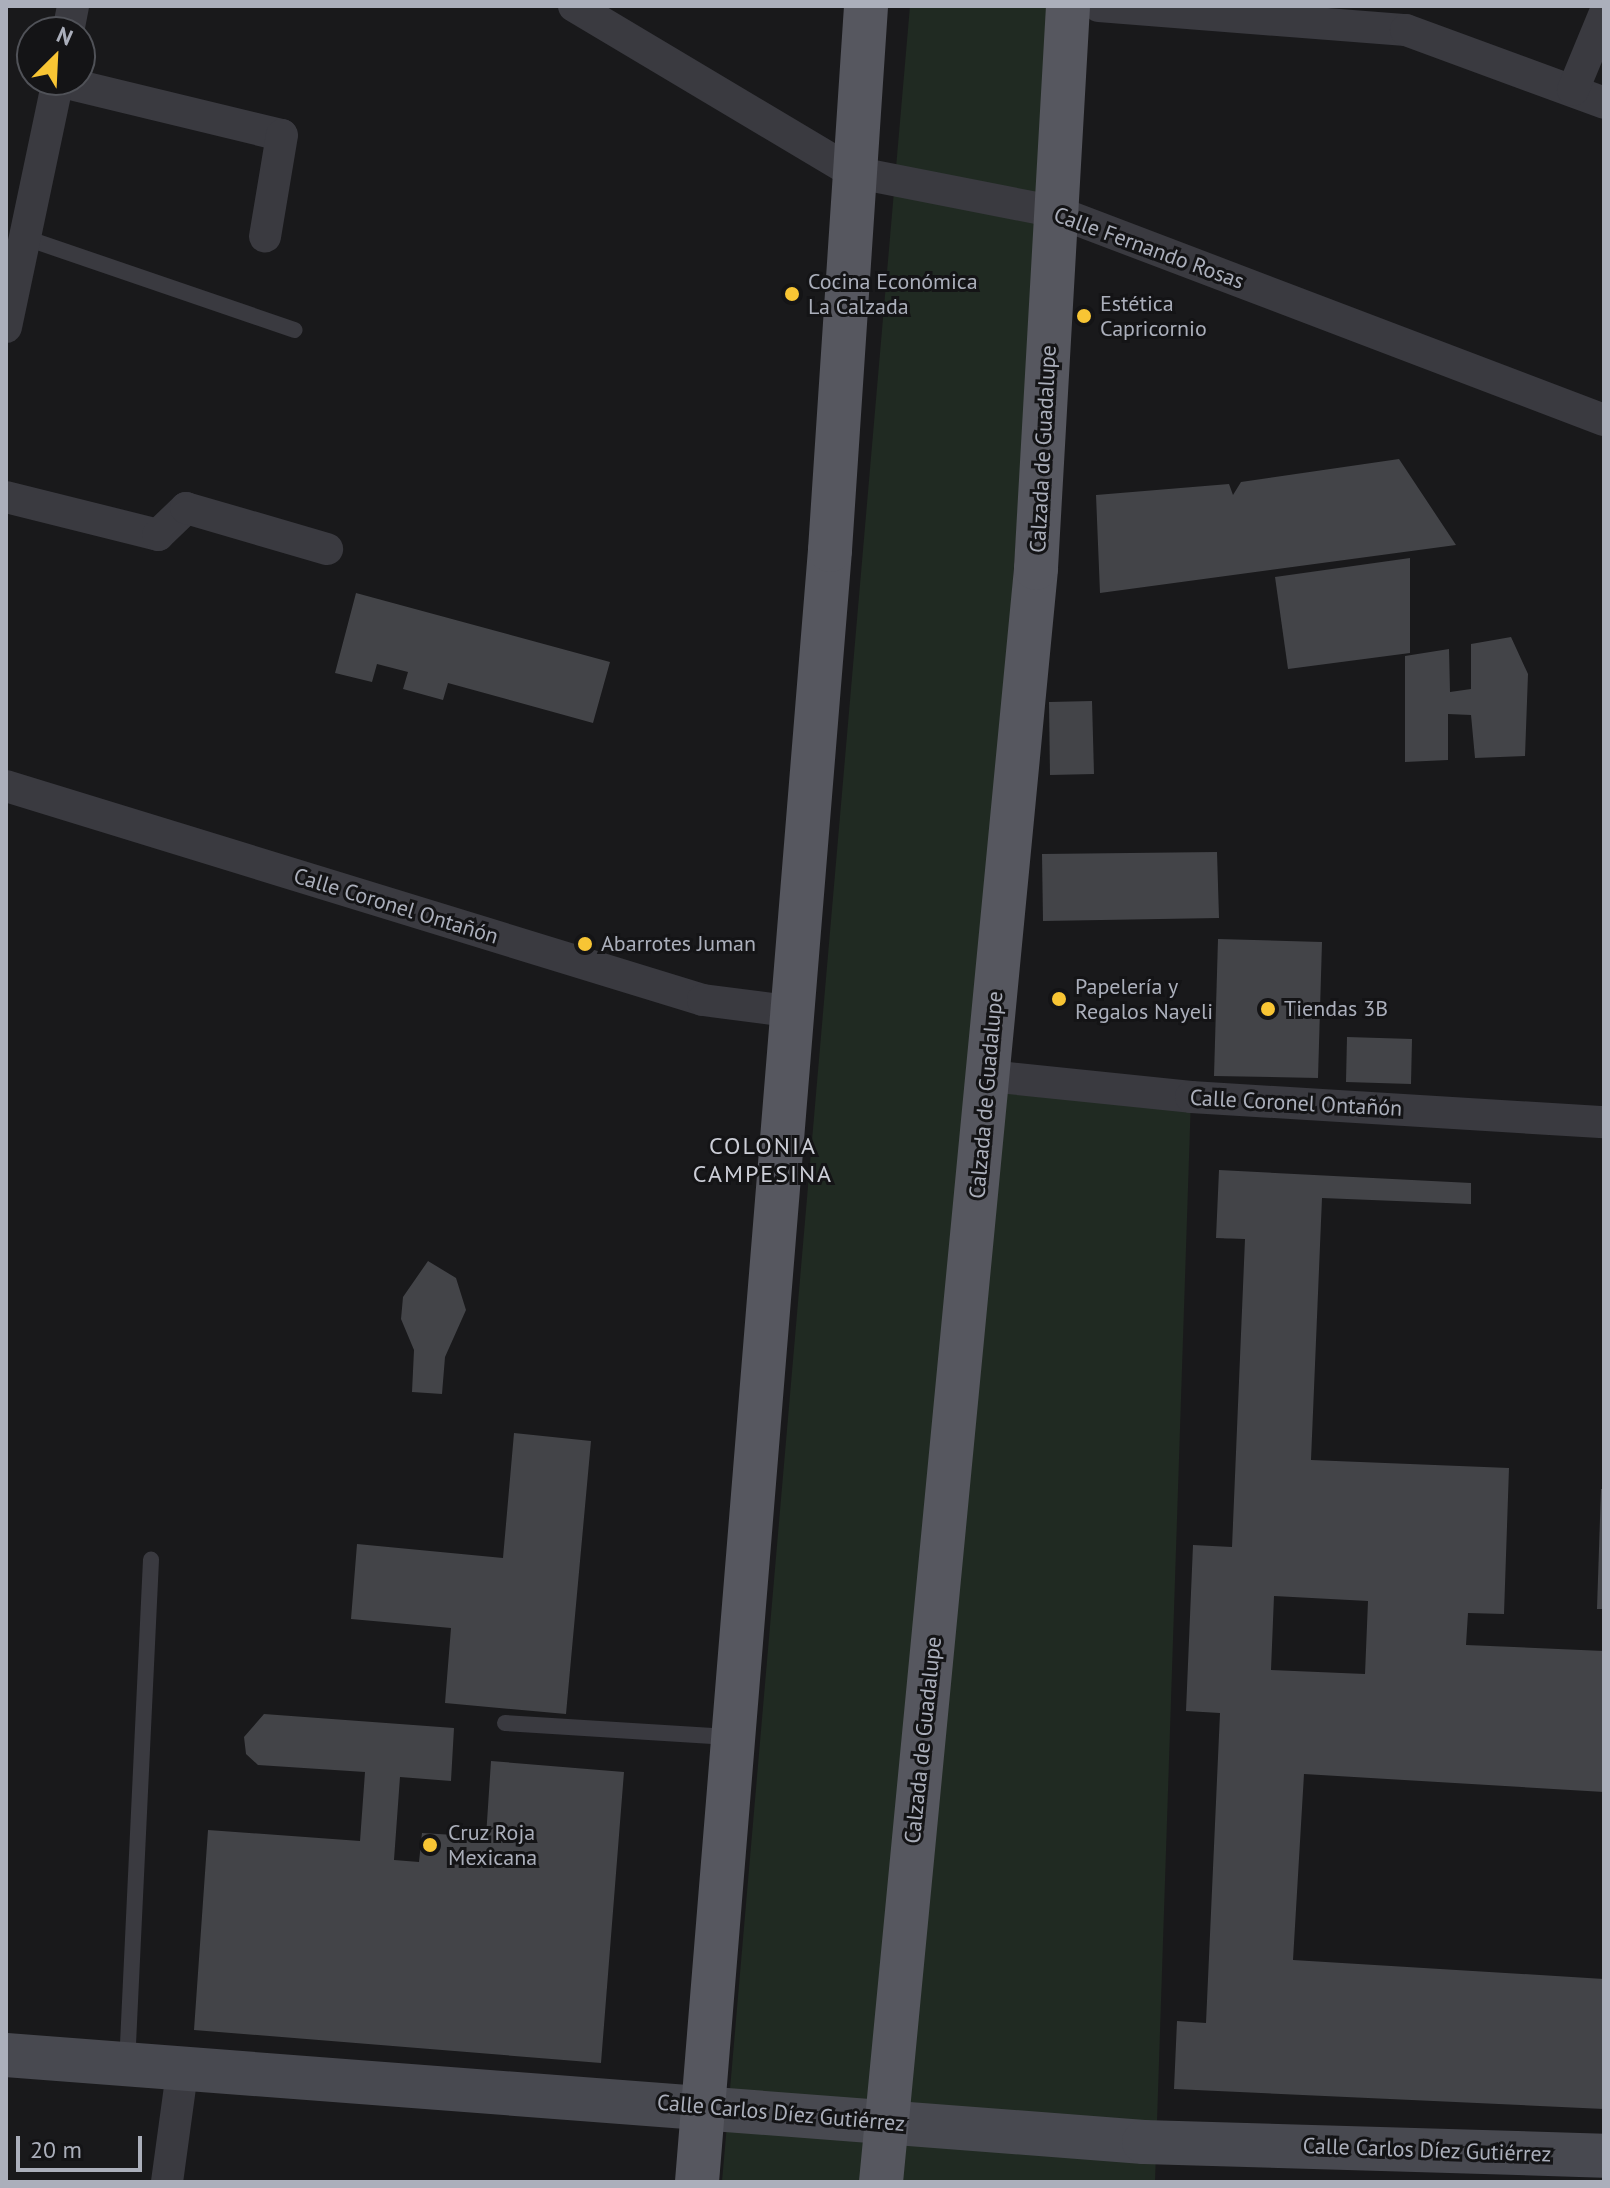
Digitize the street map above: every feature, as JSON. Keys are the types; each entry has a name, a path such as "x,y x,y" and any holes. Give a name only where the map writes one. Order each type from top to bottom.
{"main road":[{"path":"697,2182 729,1737 788,1011 830,550 866,6"},
{"name":"Calzada de Guadalupe","path":"881,2182 884,2123 989,1076 1036,568 1068,6"}],"street":[{"name":"Calle Fernando Rosas","path":"574,6 853,172 1057,212 1604,420"},
{"path":"1099,6 1406,30 1604,103"},
{"path":"1573,90 1604,15"},
{"path":"96,89 282,135 265,237"},
{"path":"6,327 54,96"},
{"path":"6,497 158,535 186,508 327,549"},
{"name":"Calle Coronel Ontañón","path":"6,786 703,1000 788,1011"},
{"name":"Calle Coronel Ontañón","path":"989,1076 1191,1097 1604,1122"},
{"name":"Calle Carlos Díez Gutiérrez","path":"6,2055 182,2073 702,2104 884,2123 1144,2142 1604,2156"},
{"path":"167,2182 182,2073"}],"lane":[{"path":"23,237 294,330"},
{"path":"127,2066 151,1560"},
{"path":"505,1723 729,1737"}],"shaded area":[{"path":"910,6 1054,6 981,1030 877,2182 722,2182"},
{"path":"989,1076 1191,1097 1155,2182 880,2182"}],"building":[{"path":"1399,459 1456,545 1100,593 1096,495 1229,484 1233,495 1241,482"},
{"path":"1410,558 1410,653 1288,669 1275,577"},
{"path":"356,593 610,662 593,723 448,683 443,700 403,689 408,672 377,664 372,682 335,673"},
{"path":"1511,637 1528,674 1525,756 1475,758 1471,715 1448,714 1448,760 1405,762 1405,656 1449,649 1450,692 1471,689 1471,644"},
{"path":"1092,701 1094,774 1050,775 1049,702"},
{"path":"1217,852 1219,918 1043,921 1042,854"},
{"name":"Tiendas 3B","path":"1218,939 1322,942 1318,1078 1214,1076"},
{"path":"1347,1037 1412,1039 1411,1084 1346,1082"},
{"path":"1219,1170 1471,1183 1471,1204 1322,1198 1311,1460 1509,1468 1504,1614 1468,1613 1466,1645 1604,1651 1604,1792 1304,1774 1293,1960 1604,1979 1604,2109 1174,2089 1177,2021 1206,2023 1220,1713 1186,1711 1193,1545 1232,1547 1245,1239 1216,1238","holes":["1274,1596 1368,1601 1365,1674 1271,1670"]},
{"path":"428,1261 456,1278 466,1310 445,1357 442,1394 412,1392 414,1350 401,1319 403,1297"},
{"path":"514,1433 591,1441 566,1714 445,1703 451,1628 351,1619 357,1544 503,1558"},
{"path":"1601,1489 1604,1489 1604,1609 1597,1609"},
{"name":"Cruz Roja Mexicana","path":"264,1714 454,1728 451,1781 400,1777 394,1860 419,1862 422,1833 486,1837 491,1761 624,1772 601,2063 194,2030 208,1830 360,1841 365,1772 258,1765 246,1754 244,1737"}],"place":[{"name":"Cocina Económica La Calzada","path":"792,294"},
{"name":"Estética Capricornio","path":"1084,316"},
{"name":"Abarrotes Juman","path":"585,944"},
{"name":"Papelería y Regalos Nayeli","path":"1059,999"},
{"name":"Tiendas 3B","path":"1268,1009"},
{"name":"Cruz Roja Mexicana","path":"430,1845"}],"district":[{"name":"COLONIA CAMPESINA","path":"763,1160"}]}
